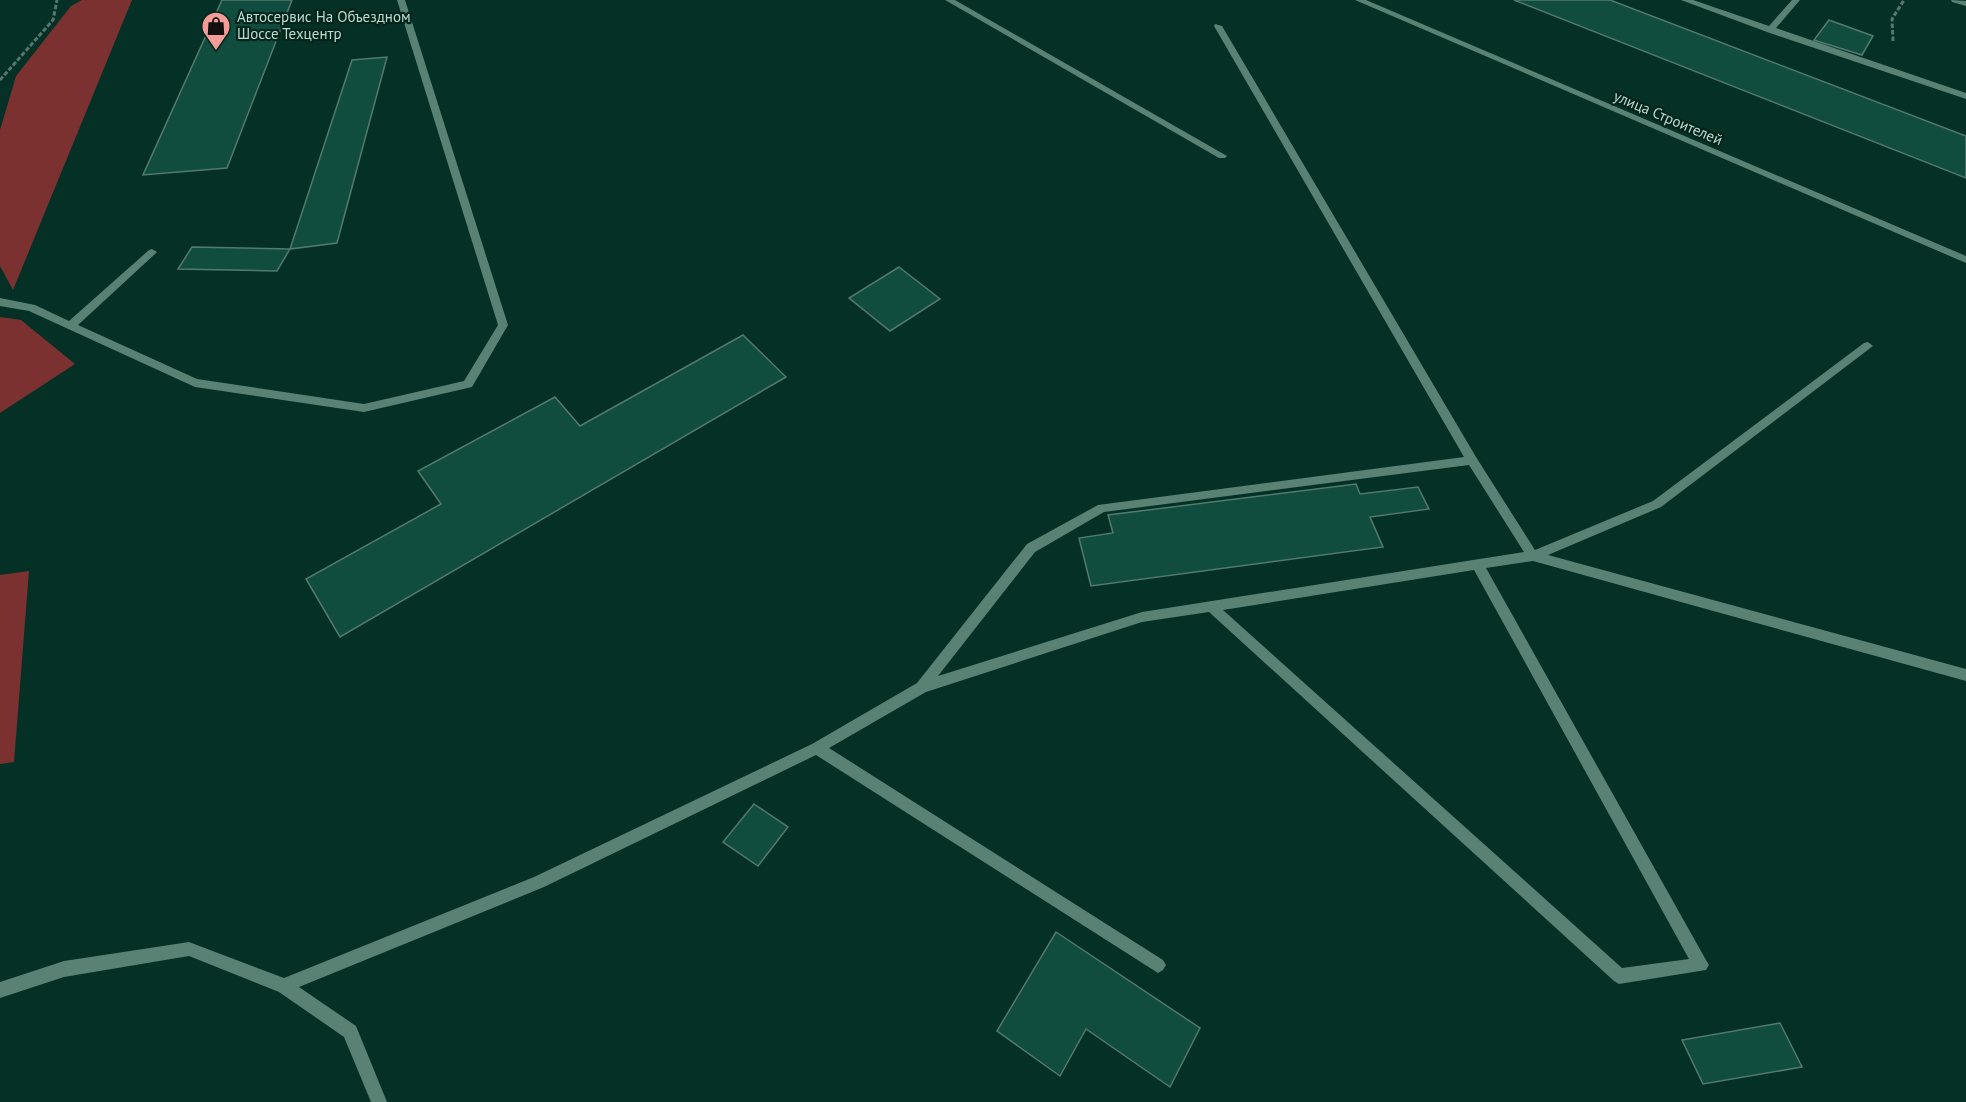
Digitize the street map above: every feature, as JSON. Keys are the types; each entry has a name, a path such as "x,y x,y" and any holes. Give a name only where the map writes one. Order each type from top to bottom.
{"street":[{"path":"0,302 31,308 195,383 364,408 468,384 503,325 401,0"},
{"path":"949,0 1222,156"},
{"name":"улица Строителей","path":"1359,0 1966,260"},
{"path":"1685,0 1966,96"},
{"path":"1770,30 1796,0"},
{"path":"1955,0 1966,4"},
{"path":"1218,26 1472,460 1533,556 1966,675"},
{"path":"70,326 152,252"},
{"path":"284,986 539,882 817,748 922,687 1142,617 1533,556 1657,504 1868,346"},
{"path":"922,687 1031,548 1102,508 1472,460"},
{"path":"1212,607 1619,975 1701,965 1478,566"},
{"path":"817,748 1158,965"},
{"path":"0,990 64,969 189,949 284,986 350,1032 379,1102"}],"path":[{"path":"0,80 53,20 57,0"},
{"path":"1884,69 1893,46 1892,19 1904,0"}],"shaded area":[{"path":"82,0 132,0 13,290 0,266 0,130 16,76 71,6"},
{"path":"0,317 21,320 75,364 0,413"},
{"path":"29,571 14,762 0,764 0,575"}],"building":[{"path":"222,0 292,0 227,168 143,175"},
{"path":"1514,0 1610,0 1966,136 1966,178"},
{"path":"1829,20 1873,36 1862,55 1814,40"},
{"path":"387,57 337,243 290,249 352,60"},
{"path":"192,247 290,249 277,271 178,269"},
{"path":"899,267 940,299 890,331 849,298"},
{"path":"743,335 786,377 340,637 306,579 441,504 418,471 555,397 580,426"},
{"path":"1356,484 1360,494 1418,487 1429,509 1370,517 1383,547 1091,586 1079,538 1113,533 1108,515"},
{"path":"754,804 788,827 758,866 723,842"},
{"path":"1056,932 1200,1028 1170,1087 1086,1029 1060,1076 997,1031"},
{"path":"1780,1023 1802,1067 1703,1084 1682,1040"}],"place":[{"name":"Автосервис На Объездном Шоссе Техцентр","path":"216,52"}]}
